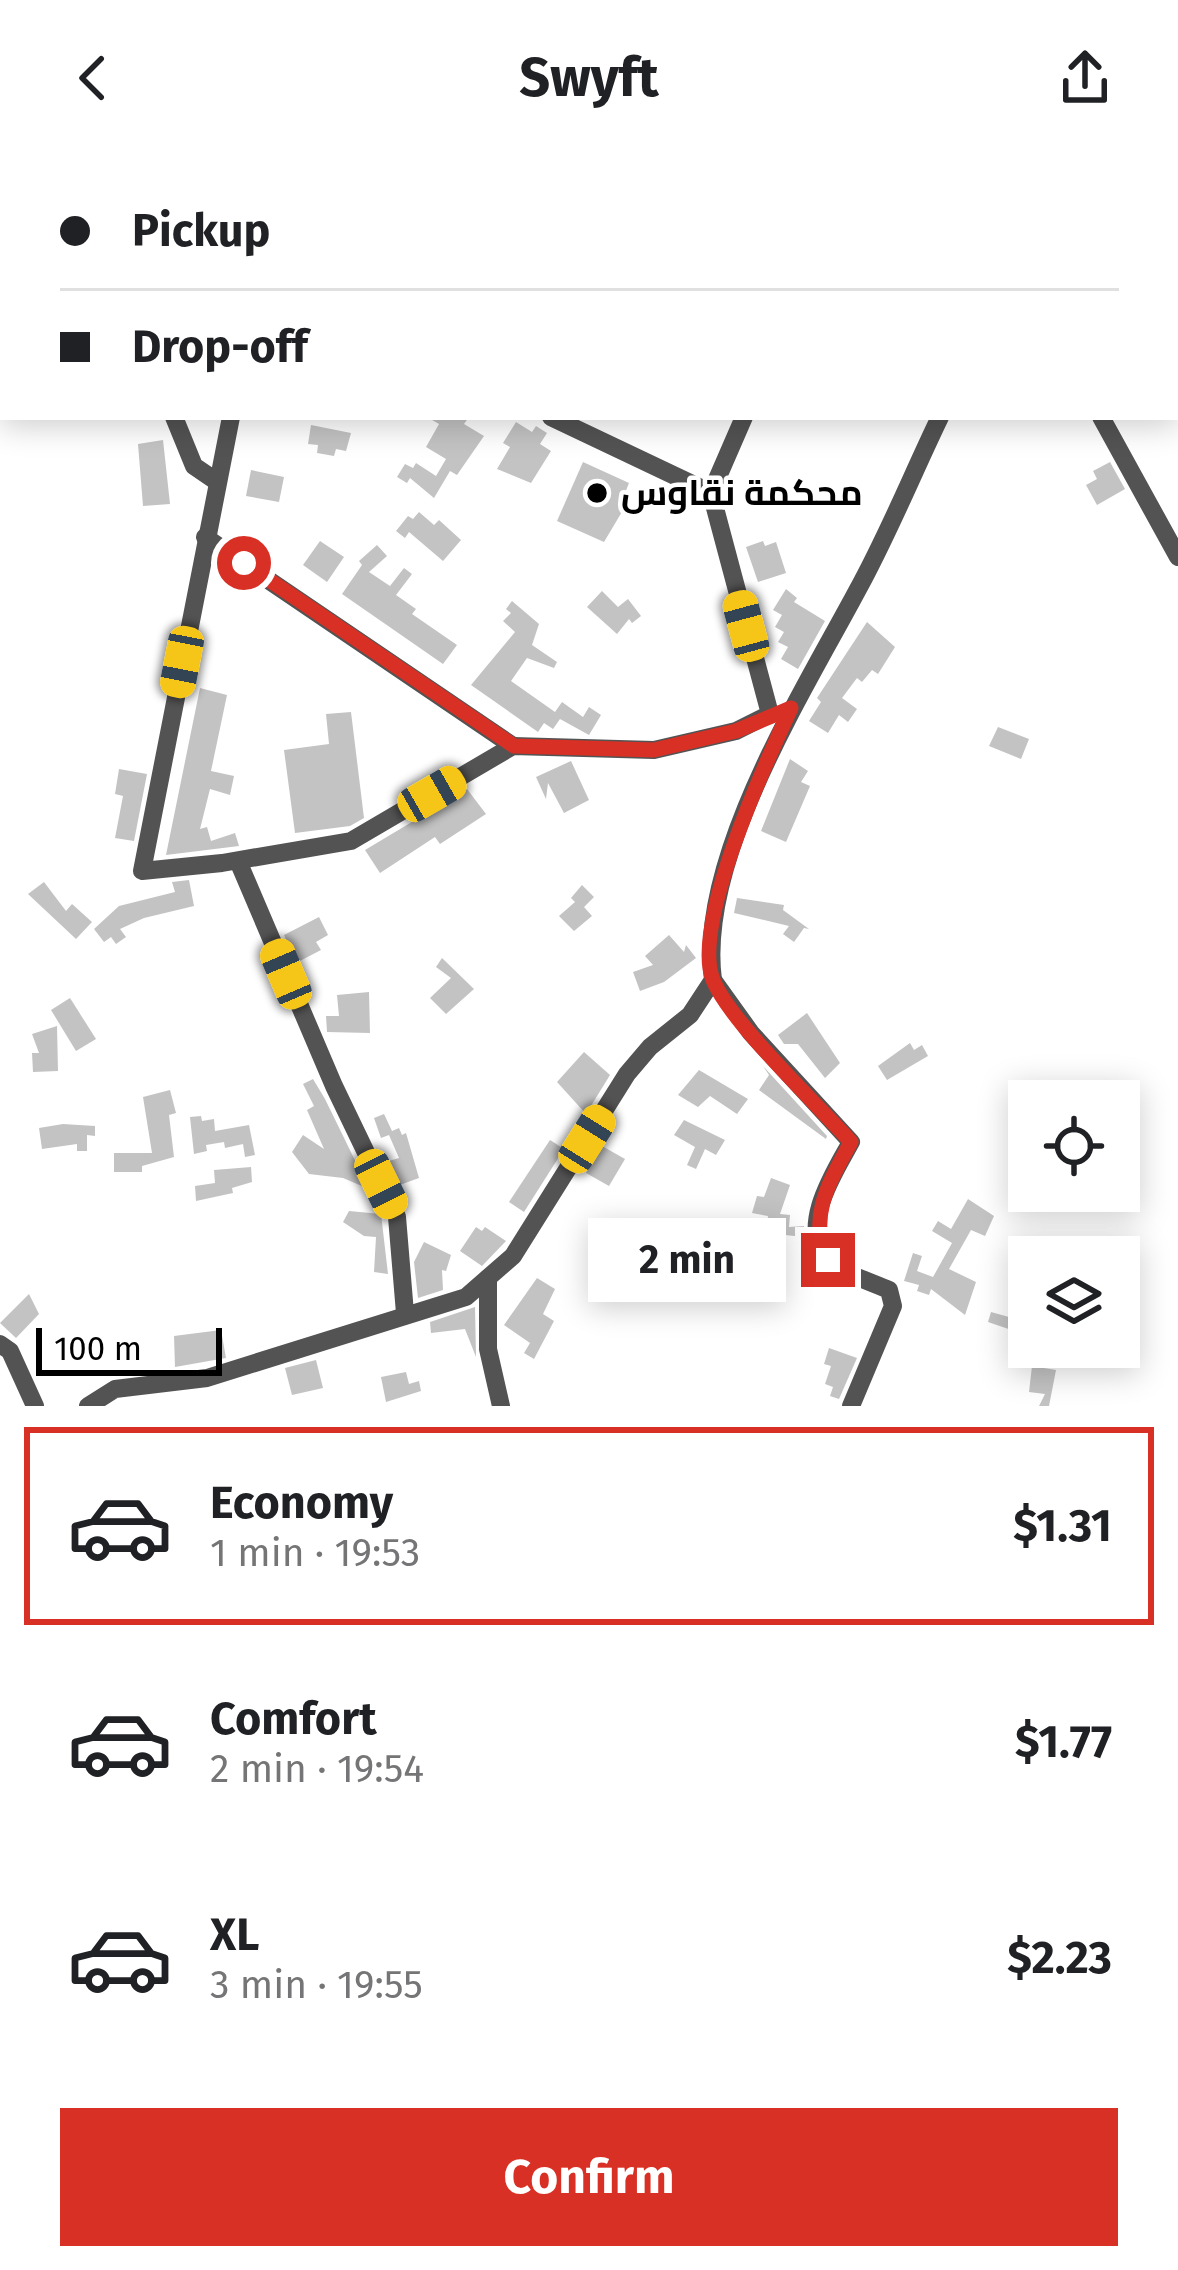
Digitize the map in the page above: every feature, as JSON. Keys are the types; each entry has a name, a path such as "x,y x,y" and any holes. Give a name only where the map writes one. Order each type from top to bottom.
{"street":[{"path":"175,420 194,466 216,481"},
{"path":"230,420 142,871 238,861 351,841 514,746 654,750 736,731 791,708"},
{"path":"557,420 711,493"},
{"path":"743,420 711,493 770,714"},
{"path":"851,1406 893,1306 889,1290 828,1260 818,1238 823,1194 851,1142 752,1034 713,980 708,945 752,791 791,708 860,587 939,420"},
{"path":"1102,420 1140,496 1178,557"},
{"path":"205,537 514,746"},
{"path":"238,861 334,1086 397,1217 405,1313"},
{"path":"88,1406 115,1388 207,1378 466,1297 513,1256 627,1074 650,1047 690,1015 713,980"},
{"path":"488,1278 488,1349 501,1406"},
{"path":"0,1344 10,1351 35,1406"}],"building":[{"path":"432,420 467,420 464,424 484,436 457,475 450,471 434,498 410,478 407,483 397,477 405,464 413,468 416,463 436,476 446,459 426,447 439,424"},
{"path":"516,422 532,432 536,426 547,433 540,444 551,451 531,483 497,469 510,447 503,443"},
{"path":"311,425 351,433 346,451 336,449 334,456 317,453 318,445 308,444"},
{"path":"163,440 170,504 143,506 138,444"},
{"name":"محكمة نقاوس","path":"583,462 629,483 621,503 626,505 604,542 557,521"},
{"path":"1110,462 1125,489 1097,505 1086,485 1097,479 1093,471"},
{"path":"251,470 284,477 279,502 246,496"},
{"path":"419,512 434,525 439,520 461,540 443,561 409,532 405,538 396,531 408,516 413,519"},
{"path":"320,541 344,557 327,582 303,565"},
{"path":"763,541 765,546 776,542 786,573 758,582 746,547"},
{"path":"377,545 387,556 369,572 390,586 404,568 412,574 396,595 416,609 412,614 457,645 443,664 342,594 362,565 359,561"},
{"path":"786,589 797,598 794,602 825,621 798,669 781,659 788,647 778,642 784,632 775,627 782,615 773,610"},
{"path":"602,591 618,607 628,599 641,616 632,623 629,619 617,634 587,607"},
{"path":"512,601 539,624 532,645 557,662 554,668 527,658 511,681 555,712 562,702 583,717 589,707 601,715 589,735 560,719 553,729 544,723 538,732 471,685 515,632 503,621 511,613 506,609"},
{"path":"867,622 895,647 878,674 872,670 862,682 857,678 842,698 857,709 848,722 839,715 828,733 809,721 821,702 817,698"},
{"path":"200,688 227,695 211,771 234,776 230,795 210,789 200,829 207,827 211,841 235,833 239,846 166,855"},
{"path":"351,712 364,818 350,826 295,833 284,750 329,744 326,714"},
{"path":"998,727 1029,739 1021,759 989,746"},
{"path":"790,759 808,771 801,782 810,786 786,842 761,831"},
{"path":"571,761 589,800 564,813 548,783 546,799 536,777"},
{"path":"119,769 147,774 134,841 115,838 123,796 115,794"},
{"path":"467,789 486,814 440,844 435,837 380,873 365,850"},
{"path":"189,880 194,906 120,929 126,937 116,944 111,937 104,942 94,929 119,906 175,892 172,882"},
{"path":"44,882 66,911 72,904 92,922 76,939 28,894"},
{"path":"582,885 594,897 584,907 592,916 574,931 559,916 575,902 571,898"},
{"path":"737,898 784,905 783,910 809,929 804,928 794,942 783,934 789,926 734,913"},
{"path":"319,917 328,935 316,942 321,950 296,963 284,935"},
{"path":"669,935 696,958 664,982 640,991 633,972 653,965 645,956"},
{"path":"442,958 474,989 446,1014 430,998 451,978 436,967"},
{"path":"369,992 370,1033 327,1032 326,1016 339,1016 337,995"},
{"path":"70,998 96,1039 76,1051 51,1010"},
{"path":"807,1013 840,1063 825,1078 798,1044 784,1044 778,1035"},
{"path":"57,1026 58,1071 33,1072 32,1053 39,1053 32,1034"},
{"path":"910,1043 914,1050 922,1045 928,1056 887,1080 878,1066"},
{"path":"584,1052 610,1075 586,1114 557,1082"},
{"path":"763,1066 826,1139 759,1090 769,1075"},
{"path":"699,1070 748,1099 737,1114 710,1096 698,1107 678,1095"},
{"path":"313,1079 369,1189 343,1178 309,1174 292,1152 303,1135 324,1149 307,1110 314,1106 303,1084"},
{"path":"170,1090 176,1113 169,1115 174,1157 142,1166 142,1172 114,1172 114,1153 152,1153 143,1097"},
{"path":"384,1114 392,1131 399,1128 402,1135 406,1133 419,1178 397,1186 389,1161 399,1158 389,1135 381,1138 374,1118"},
{"path":"201,1116 202,1121 214,1119 215,1131 249,1125 255,1155 245,1157 243,1144 225,1148 224,1142 206,1145 207,1151 194,1154 190,1117"},
{"path":"684,1120 725,1140 716,1155 705,1149 696,1169 687,1165 695,1147 674,1135"},
{"path":"95,1126 95,1136 87,1135 87,1151 77,1151 77,1144 42,1149 39,1128"},
{"path":"550,1140 564,1149 524,1212 509,1202"},
{"path":"602,1146 625,1159 609,1186 586,1173"},
{"path":"251,1167 252,1182 232,1188 233,1193 196,1201 195,1186 215,1183 214,1170"},
{"path":"771,1178 790,1185 780,1214 790,1215 789,1227 804,1226 804,1237 766,1233 768,1216 752,1213 757,1196 764,1197"},
{"path":"968,1199 994,1216 985,1236 971,1230 949,1269 976,1282 965,1315 931,1289 929,1295 917,1291 919,1285 904,1281 913,1253 922,1256 917,1271 933,1277 952,1243 932,1231 938,1221 951,1229"},
{"path":"349,1211 381,1214 388,1274 374,1272 376,1237 364,1236 343,1222"},
{"path":"476,1227 482,1231 485,1227 506,1241 482,1266 460,1251"},
{"path":"424,1242 451,1255 446,1271 442,1270 443,1290 418,1298 414,1262"},
{"path":"537,1278 555,1289 543,1314 554,1321 534,1359 524,1353 530,1343 504,1325"},
{"path":"29,1294 39,1314 16,1338 0,1323"},
{"path":"475,1307 476,1357 465,1329 431,1333 430,1322"},
{"path":"991,1312 1008,1317 1008,1329 988,1322"},
{"path":"221,1330 226,1358 175,1367 174,1336"},
{"path":"829,1348 857,1358 839,1399 830,1396 833,1387 825,1384 831,1366 824,1364"},
{"path":"316,1360 323,1388 292,1395 285,1368"},
{"path":"1032,1368 1056,1370 1049,1406 1039,1406 1045,1394 1029,1392"},
{"path":"406,1372 409,1384 419,1381 421,1391 386,1402 381,1377"}],"place":[{"name":"محكمة نقاوس","path":"597,493"}],"route":[{"path":"244,563 514,746 654,750 736,731 791,708 752,791 708,945 713,980 752,1034 851,1142 823,1194 818,1238 828,1260"}]}
